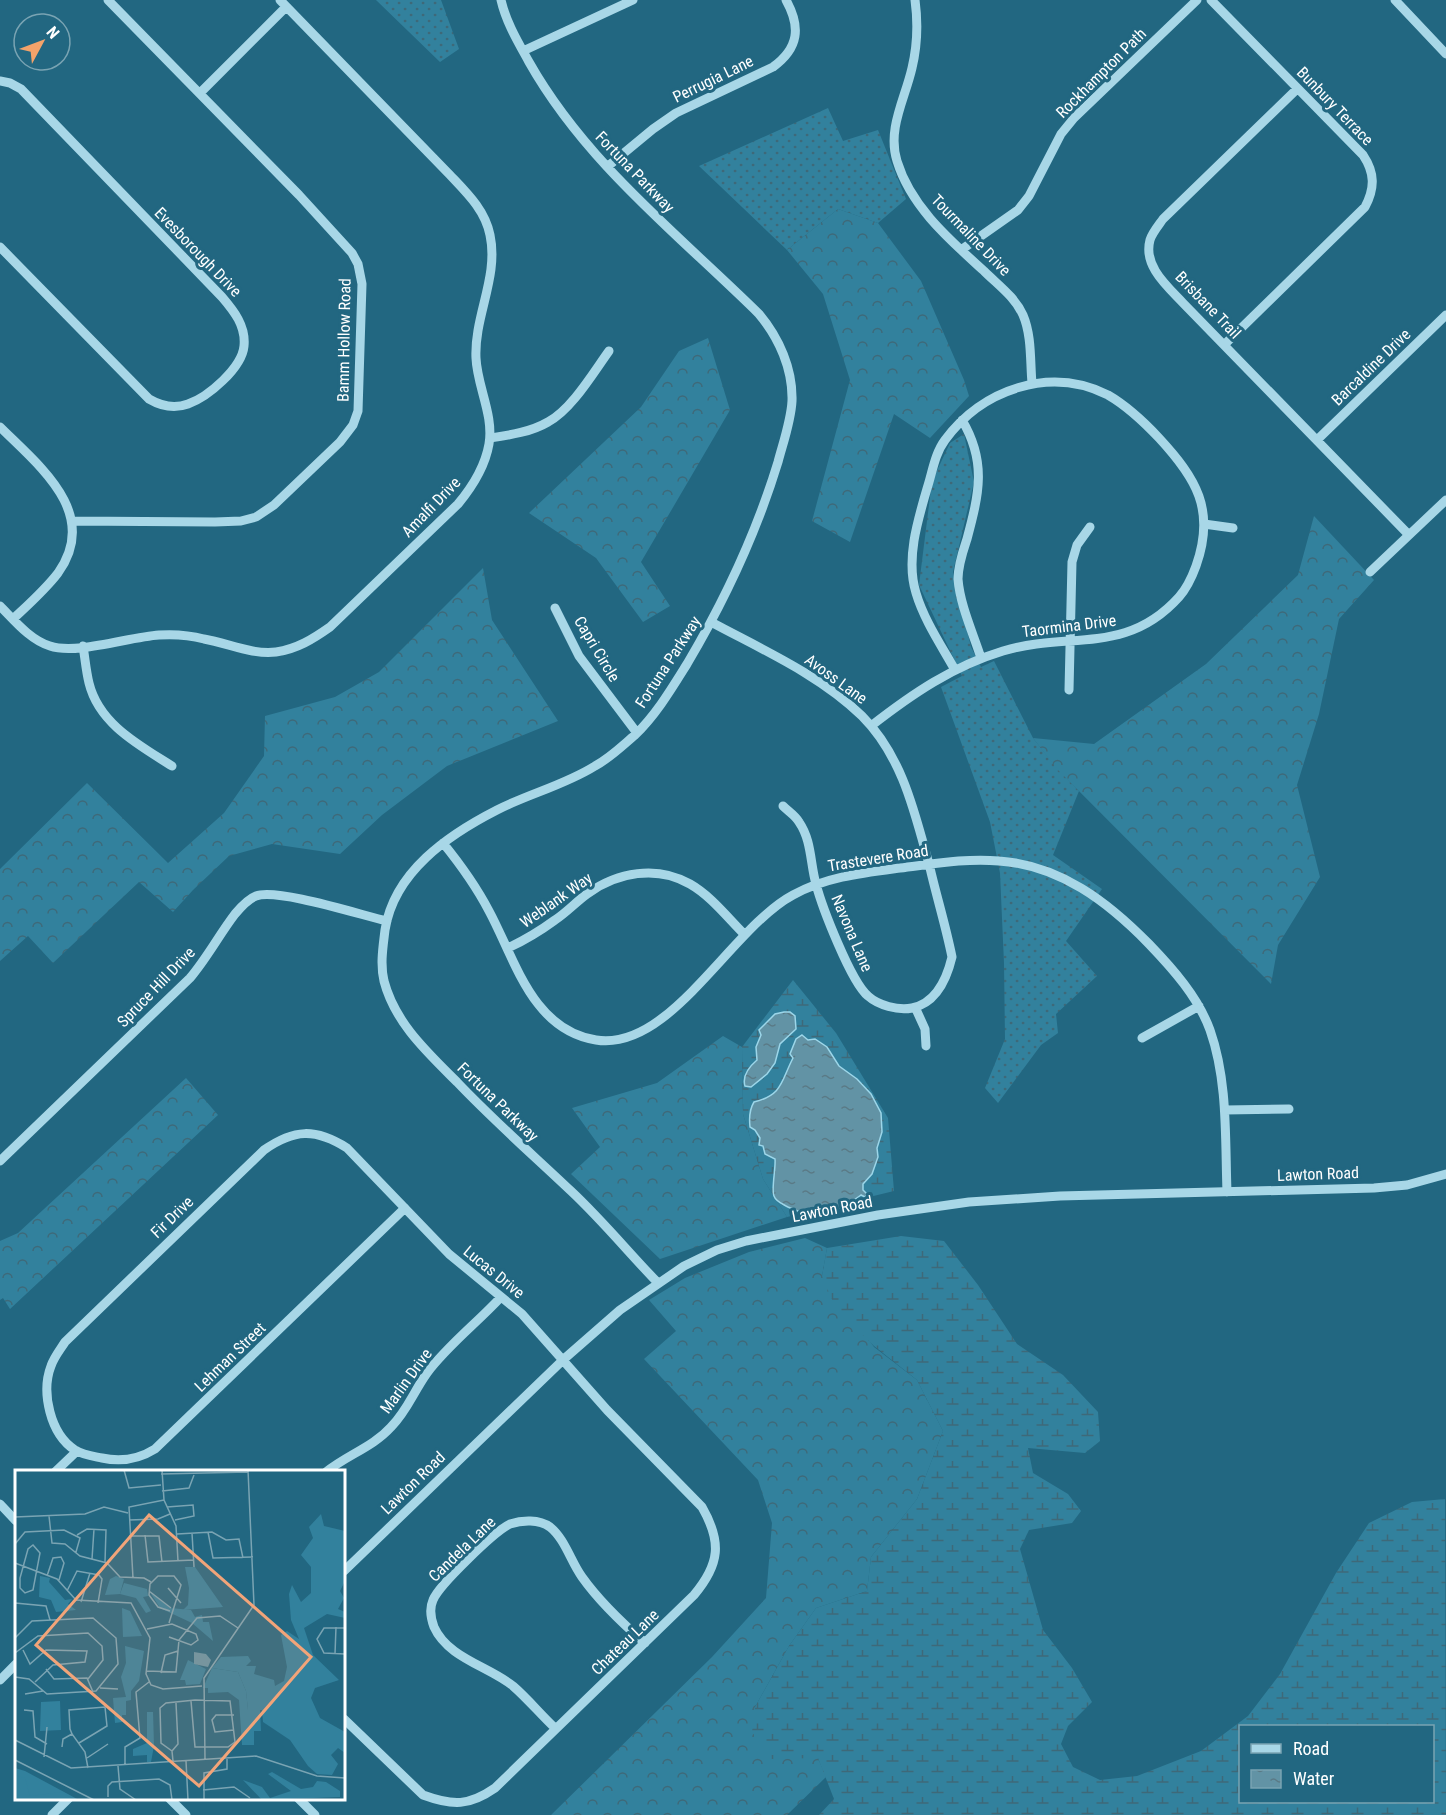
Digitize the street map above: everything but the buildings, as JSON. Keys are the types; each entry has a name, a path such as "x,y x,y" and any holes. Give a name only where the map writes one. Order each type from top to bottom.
{"street":[{"name":"Bamm Hollow Road","path":"72,521 215,522 241,521 256,517 274,505 340,442 353,424 358,411 363,284 358,264 344,244 200,93 178,75 108,0"},
{"name":"Fortuna Parkway","path":"501,0 507,19 523,51 542,85 566,118 607,167 759,314 771,328 781,348 789,376 792,402 783,444 769,490 735,575 711,622 672,688 637,733 593,768 496,810 443,843 408,877 398,891 387,921 382,951 383,976 388,996 400,1019 422,1047 497,1124 574,1194 658,1283"},
{"path":"523,51 633,0"},
{"name":"Perrugia Lane","path":"607,167 676,113 773,67 784,59 796,35 795,16 786,0"},
{"name":"Tourmaline Drive","path":"915,0 916,43 912,69 896,122 893,140 896,159 911,194 936,224 1013,299 1023,314 1029,343 1032,383"},
{"name":"Rockhampton Path","path":"961,249 1018,210 1029,196 1061,134 1074,118 1197,0"},
{"name":"Bunbury Terrace","path":"1211,0 1364,155 1370,165 1374,182 1372,194 1365,207 1225,344"},
{"path":"1395,0 1446,54"},
{"path":"200,93 283,3"},
{"name":"Amalfi Drive","path":"0,606 38,641 52,647 83,646 158,635 182,635 251,650 275,652 298,646 313,640 330,627 458,504 473,486 482,468 490,438 489,420 479,382 476,357 478,329 491,275 493,253 485,219 474,200 283,3"},
{"name":"Evesborough Drive","path":"0,81 21,89 222,297 236,314 244,334 244,347 240,358 228,375 205,396 188,404 159,405 148,399 0,247"},
{"name":"Brisbane Trail","path":"1297,89 1163,219 1150,240 1149,253 1152,267 1183,303 1409,535"},
{"name":"Barcaldine Drive","path":"1317,440 1446,315"},
{"path":"490,438 518,434 548,422 562,412 609,351"},
{"name":"Taormina Drive","path":"871,726 911,695 981,658 1016,648 1106,638 1126,633 1144,626 1163,613 1182,594 1192,578 1201,552 1204,524 1194,483 1182,463 1130,410 1107,395 1078,385 1032,383 1011,388 993,397 962,420 944,441 937,455 925,495 913,548 913,559 915,592 955,670"},
{"path":"962,420 970,433 980,472 977,500 958,579 981,658"},
{"path":"0,427 47,474 63,496 72,521 68,552 60,570 47,587 13,619"},
{"path":"1370,572 1446,500"},
{"path":"1204,524 1233,528"},
{"path":"1069,690 1072,562 1077,545 1090,527"},
{"name":"Capri Circle","path":"555,608 579,656 637,733"},
{"name":"Avoss Lane","path":"711,622 793,666 836,693 871,726 888,748 906,784 928,864"},
{"path":"83,646 88,683 95,703 109,721 135,742 172,766"},
{"name":"Navona Lane","path":"783,806 799,821 812,851 816,884 840,947 857,983 868,996 881,1004 899,1008 915,1007"},
{"name":"Trastevere Road","path":"443,843 468,874 531,996 542,1011 558,1026 576,1035 597,1041 611,1041 647,1030 669,1014 769,910 790,896 816,884 844,876 964,861 1001,861 1025,865 1060,876 1094,895 1122,916 1162,957 1199,1006 1217,1052 1225,1110 1227,1192"},
{"path":"927,1046 925,1029 915,1007 925,1002 938,990 947,977 952,957 928,864"},
{"name":"Weblank Way","path":"508,948 531,938 588,893 611,880 646,872 668,875 690,884 707,896 744,934"},
{"name":"Spruce Hill Drive","path":"0,1161 190,978 203,963 236,913 249,900 268,894 289,897 387,921"},
{"path":"1142,1038 1199,1006"},
{"path":"1225,1110 1289,1109"},
{"name":"Fir Drive","path":"76,1451 58,1430 48,1407 46,1384 55,1356 65,1342 264,1150 287,1135 313,1134 327,1137 347,1148 405,1208"},
{"name":"Lawton Road","path":"345,1570 564,1359 620,1310 684,1266 717,1250 746,1241 926,1207 1060,1196 1407,1185 1446,1174"},
{"name":"Lucas Drive","path":"405,1208 449,1254 522,1314 564,1359"},
{"name":"Lehman Street","path":"76,1451 112,1460 132,1458 155,1449 405,1208"},
{"name":"Marlin Drive","path":"329,1470 371,1444 390,1428 406,1410 426,1375 441,1357 501,1297"},
{"name":"Chateau Lane","path":"345,1720 423,1796 454,1803 479,1799 495,1788 707,1580 715,1562 716,1553 711,1523 702,1507 607,1410 564,1359"},
{"path":"57,1470 76,1451"},
{"path":"0,1504 15,1515"},
{"name":"Candela Lane","path":"555,1728 514,1687 493,1672 454,1651 441,1639 432,1620 431,1609 441,1587 498,1532 521,1521 537,1522 549,1527 561,1541 593,1592 645,1643"},
{"path":"0,1680 15,1665"},
{"path":"52,1815 67,1800"},
{"path":"171,1800 186,1815"},
{"path":"300,1800 315,1815"}],"green space":[{"path":"376,0 441,0 459,49 440,62"},
{"path":"828,108 843,141 878,130 906,199 878,223 838,209 787,250 699,166"},
{"path":"838,209 878,223 921,281 969,396 930,438 894,414 850,542 812,521 850,380 823,294 787,250"},
{"path":"708,338 730,410 641,562 670,606 643,622 596,558 529,513 641,407 679,351"},
{"path":"964,434 974,482 953,572 971,647 981,667 994,661 1033,738 1079,791 1053,855 1102,889 1066,941 1097,976 1056,1014 1058,1033 1041,1045 998,1103 985,1088 1005,1039 1000,873 990,822 941,687 962,676 919,585 932,481 950,443"},
{"path":"1314,516 1374,580 1339,619 1319,714 1297,785 1320,877 1278,945 1271,984 1056,768 1033,738 1094,744 1206,664 1298,575"},
{"path":"483,568 492,620 558,721 447,766 382,815 340,854 272,844 229,856 173,912 139,882 53,963 28,936 0,961 0,869 87,783 168,863 224,813 264,756 265,716 335,697 379,672"},
{"path":"793,980 836,1033 888,1118 894,1191 787,1217 763,1179 743,1114 742,1047"},
{"path":"723,1036 742,1047 743,1114 763,1179 787,1217 660,1259 571,1174 600,1147 572,1108 657,1083"},
{"path":"186,1078 218,1115 10,1309 3,1298 0,1300 0,1241 18,1233"},
{"path":"901,1236 944,1241 978,1285 1017,1344 1063,1375 1098,1412 1100,1441 1085,1453 1028,1448 1033,1473 1068,1494 1081,1511 1072,1523 1029,1530 1020,1549 1043,1630 1072,1668 1092,1702 1068,1726 1061,1744 1073,1767 1100,1780 1137,1776 1201,1751 1248,1716 1280,1674 1336,1573 1369,1523 1412,1502 1445,1499 1446,1815 819,1815 834,1799 818,1758 771,1759 752,1732 755,1707 789,1646 816,1608 867,1591 871,1557 917,1499 943,1431 917,1380 874,1346 836,1309 822,1276 827,1248"},
{"path":"805,1238 827,1248 822,1276 874,1347 917,1380 943,1431 917,1499 871,1557 867,1591 816,1608 789,1646 755,1707 818,1758 826,1777 787,1815 551,1815 712,1657 766,1598 772,1523 758,1480 644,1359 676,1331 649,1300 685,1278 749,1252"}],"water":[{"path":"790,1012 795,1016 796,1029 780,1044 775,1063 767,1074 751,1087 745,1086 744,1082 749,1068 757,1060 756,1047 761,1035 759,1030 775,1014"},
{"path":"802,1035 808,1040 815,1039 827,1047 839,1066 857,1079 871,1094 881,1113 882,1132 877,1148 878,1157 872,1174 863,1184 863,1190 867,1194 835,1210 817,1214 798,1211 775,1198 773,1189 775,1159 765,1154 763,1146 759,1145 760,1138 750,1127 750,1111 754,1102 771,1095 780,1086 793,1058 790,1054 796,1039"}]}
